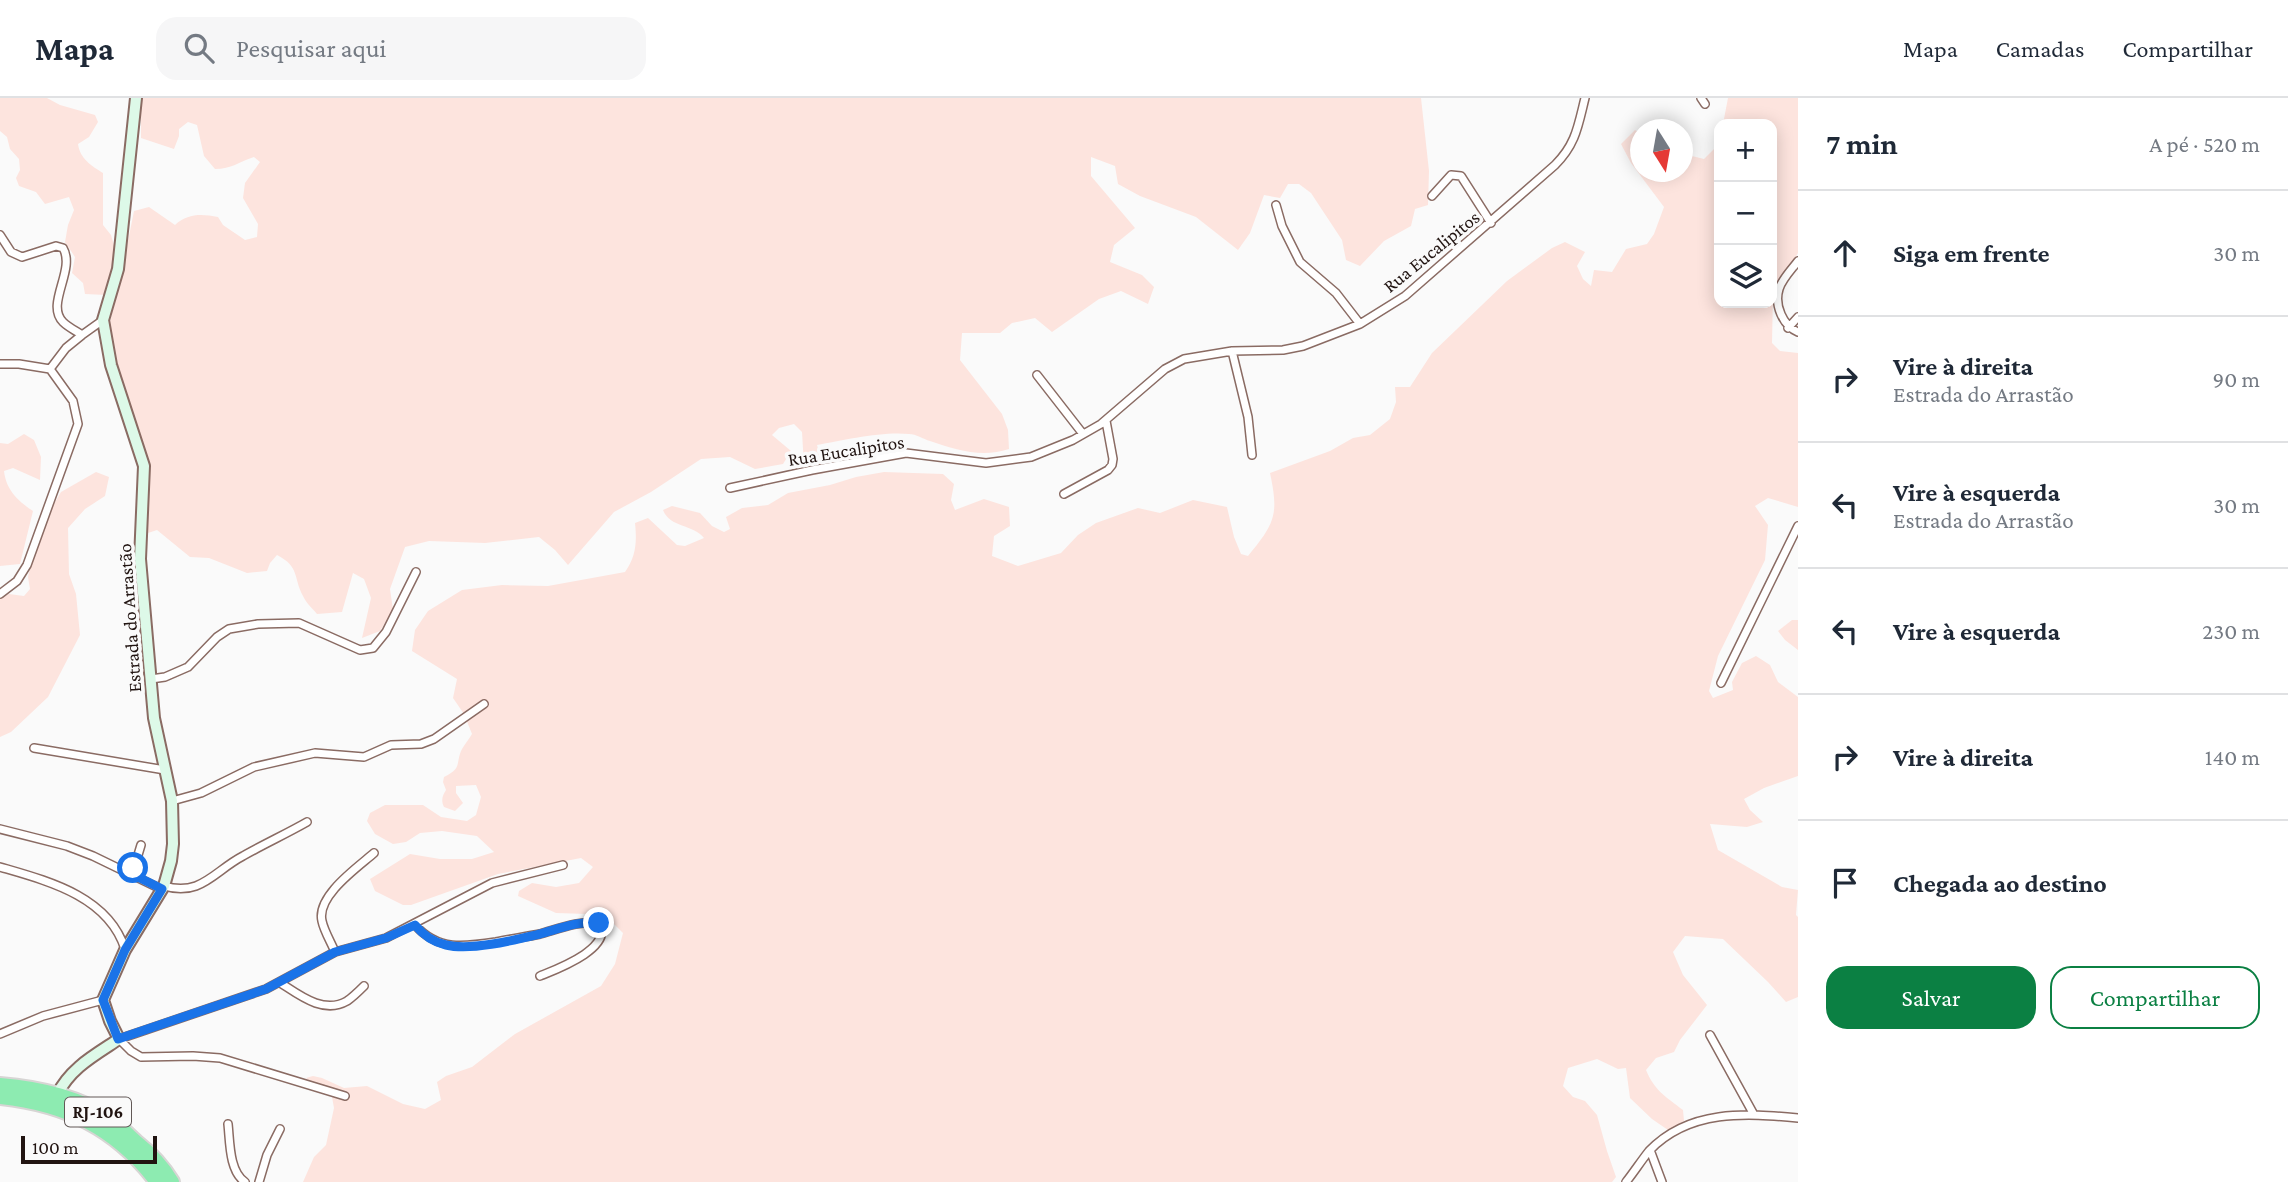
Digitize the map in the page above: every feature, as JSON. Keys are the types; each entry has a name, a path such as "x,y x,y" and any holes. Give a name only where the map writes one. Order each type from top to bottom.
{"highway":[{"name":"RJ-106","path":"0,1085 57,1094 108,1117 167,1172 172,1182"},
{"name":"RJ-106","path":"0,1097 54,1106 82,1118 116,1140 157,1182"}],"street":[{"name":"Estrada do Arrastão","path":"103,1000 125,950 163,887 170,868 173,844 172,801 154,718 140,559 144,466 111,365 103,320 118,270 136,98"},
{"name":"Rua Eucalipitos","path":"730,488 906,453 986,463 1031,457 1105,421 1165,369 1184,359 1233,351 1283,350 1303,346 1360,324 1405,296 1491,223 1568,152 1585,98"},
{"path":"1432,197 1451,176 1461,176 1491,223"},
{"path":"1276,205 1282,226 1300,262 1336,293 1360,324"},
{"path":"0,235 11,252 22,257 56,246 63,248 68,262 58,300 58,311 62,322 82,335"},
{"path":"1798,261 1779,288 1777,299 1788,328 1798,332"},
{"path":"1788,328 1798,317"},
{"path":"50,369 66,348 103,320"},
{"path":"1233,351 1248,417 1252,455"},
{"path":"0,364 50,369 73,401 78,424 27,565 17,581 0,594"},
{"path":"1037,375 1083,434"},
{"path":"1064,494 1108,470 1112,465 1105,421"},
{"path":"1721,683 1798,526"},
{"path":"151,679 165,677 188,667 217,637 229,629 258,624 299,623 360,650 373,648 386,632 416,572"},
{"path":"172,801 201,793 265,764 315,753 364,757 391,745 421,744 434,739 484,704"},
{"path":"34,748 165,770"},
{"path":"0,829 67,846 163,887 183,889 212,878 239,857 307,822"},
{"path":"132,874 141,845"},
{"path":"335,952 321,919 326,899 374,853"},
{"path":"57,1094 76,1068 118,1039 266,989 335,952 386,938 415,925 492,883 563,865"},
{"path":"0,867 66,888 80,896 115,925 125,950"},
{"path":"415,925 434,941 460,947 514,939 585,923 599,923 602,935 597,943 574,962 540,976"},
{"path":"279,982 312,1003 330,1005 345,1002 364,986"},
{"path":"0,1034 43,1016 103,1000 118,1039 141,1057 220,1058 345,1096"},
{"path":"1710,1035 1753,1114"},
{"path":"1626,1182 1650,1150 1684,1126 1701,1120 1753,1114 1798,1118"},
{"path":"228,1124 234,1170 245,1182"},
{"path":"258,1182 280,1129"},
{"path":"1650,1150 1662,1182"}],"shaded area":[{"path":"0,98 47,98 60,105 95,115 98,122 89,137 78,144 84,158 103,173 103,225 111,235 115,249 106,295 85,294 83,283 72,273 75,257 65,242 74,210 69,197 45,204 36,192 19,186 16,178 20,170 19,159 10,149 7,137 0,131"},
{"path":"141,98 1421,98 1429,171 1428,205 1415,209 1411,226 1384,241 1360,266 1346,260 1342,240 1311,193 1299,184 1288,184 1280,198 1264,195 1250,233 1238,250 1196,217 1140,196 1118,184 1115,166 1091,157 1091,176 1135,228 1114,245 1110,262 1142,275 1154,287 1148,304 1121,291 1099,299 1052,332 1035,318 1012,323 1000,333 962,333 960,360 1002,414 1008,430 1009,449 989,453 969,452 912,434 863,436 817,445 825,473 809,476 804,466 802,432 794,424 779,428 772,435 791,451 783,464 755,469 730,457 701,459 651,492 614,512 568,565 539,537 485,543 429,541 405,547 390,589 393,610 380,631 362,638 371,598 364,579 353,573 342,612 317,614 304,599 293,568 277,555 267,571 247,573 209,558 190,557 157,530 148,533 147,498 108,329 134,211 149,207 175,225 195,215 218,217 223,225 245,240 257,237 258,224 243,198 245,183 260,162 254,157 231,167 215,169 204,156 197,125 188,122 179,129 174,149 141,138"},
{"path":"1728,98 1798,98 1798,253 1777,287 1777,119 1724,119"},
{"path":"1630,135 1630,161 1621,144"},
{"path":"1714,149 1714,308 1773,308 1772,343 1780,351 1798,353 1798,507 1768,498 1755,506 1768,525 1765,560 1718,656 1709,691 1713,698 1733,690 1732,682 1742,663 1756,656 1770,665 1778,682 1798,697 1798,776 1764,788 1744,799 1750,810 1763,822 1747,827 1710,824 1718,850 1782,887 1798,890 1798,997 1786,1002 1723,939 1685,936 1673,952 1683,975 1707,1005 1674,1052 1656,1058 1646,1070 1657,1088 1683,1110 1684,1121 1668,1130 1652,1119 1630,1098 1626,1068 1618,1069 1597,1059 1568,1068 1563,1086 1573,1097 1585,1101 1597,1115 1616,1177 1612,1182 303,1182 314,1157 326,1145 334,1108 331,1091 306,1078 322,1078 344,1088 367,1086 403,1104 425,1109 441,1100 437,1082 472,1067 515,1034 601,986 615,964 623,933 609,919 587,914 556,913 518,896 519,891 532,883 556,887 579,883 593,867 581,858 498,874 411,905 403,905 375,891 370,879 410,854 440,859 472,859 494,852 477,836 442,831 420,833 406,842 393,844 375,834 367,821 370,813 385,805 423,805 441,817 467,821 476,815 481,797 476,785 456,786 456,793 463,803 455,811 444,807 442,803 446,790 444,777 456,768 462,749 472,734 464,714 453,698 457,679 412,651 415,630 428,611 462,590 502,585 548,586 625,572 635,549 635,523 648,518 677,545 685,546 704,538 666,516 663,510 672,506 700,513 712,526 724,532 730,529 726,517 742,508 768,505 788,493 884,472 943,474 954,484 951,500 955,510 984,499 1009,507 1010,526 994,536 992,556 1018,566 1061,553 1078,535 1096,523 1138,508 1160,513 1193,500 1227,507 1241,554 1248,556 1264,535 1272,518 1274,499 1270,473 1330,451 1353,438 1370,435 1390,419 1396,402 1395,387 1410,387 1432,353 1507,281 1552,248 1565,242 1585,252 1577,266 1583,279 1591,286 1594,270 1612,272 1626,249 1647,244 1654,234 1664,207 1645,182 1693,182 1693,156 1704,159"},
{"path":"24,434 34,440 41,457 40,480 13,468 4,471 7,484 14,494 33,511 20,564 0,566 0,443 8,444"},
{"path":"96,472 109,477 105,496 85,509 68,528 69,574 76,594 80,635 48,697 11,732 0,737 0,597 9,594 24,596 30,589 28,577 42,524 61,492"},
{"path":"1792,620 1798,620 1798,650 1778,631"}],"route":[{"path":"133,868 132,874 162,889 125,950 103,1000 118,1039 266,989 335,952 386,938 415,925 434,941 460,947 514,939 585,923 599,923"}]}
